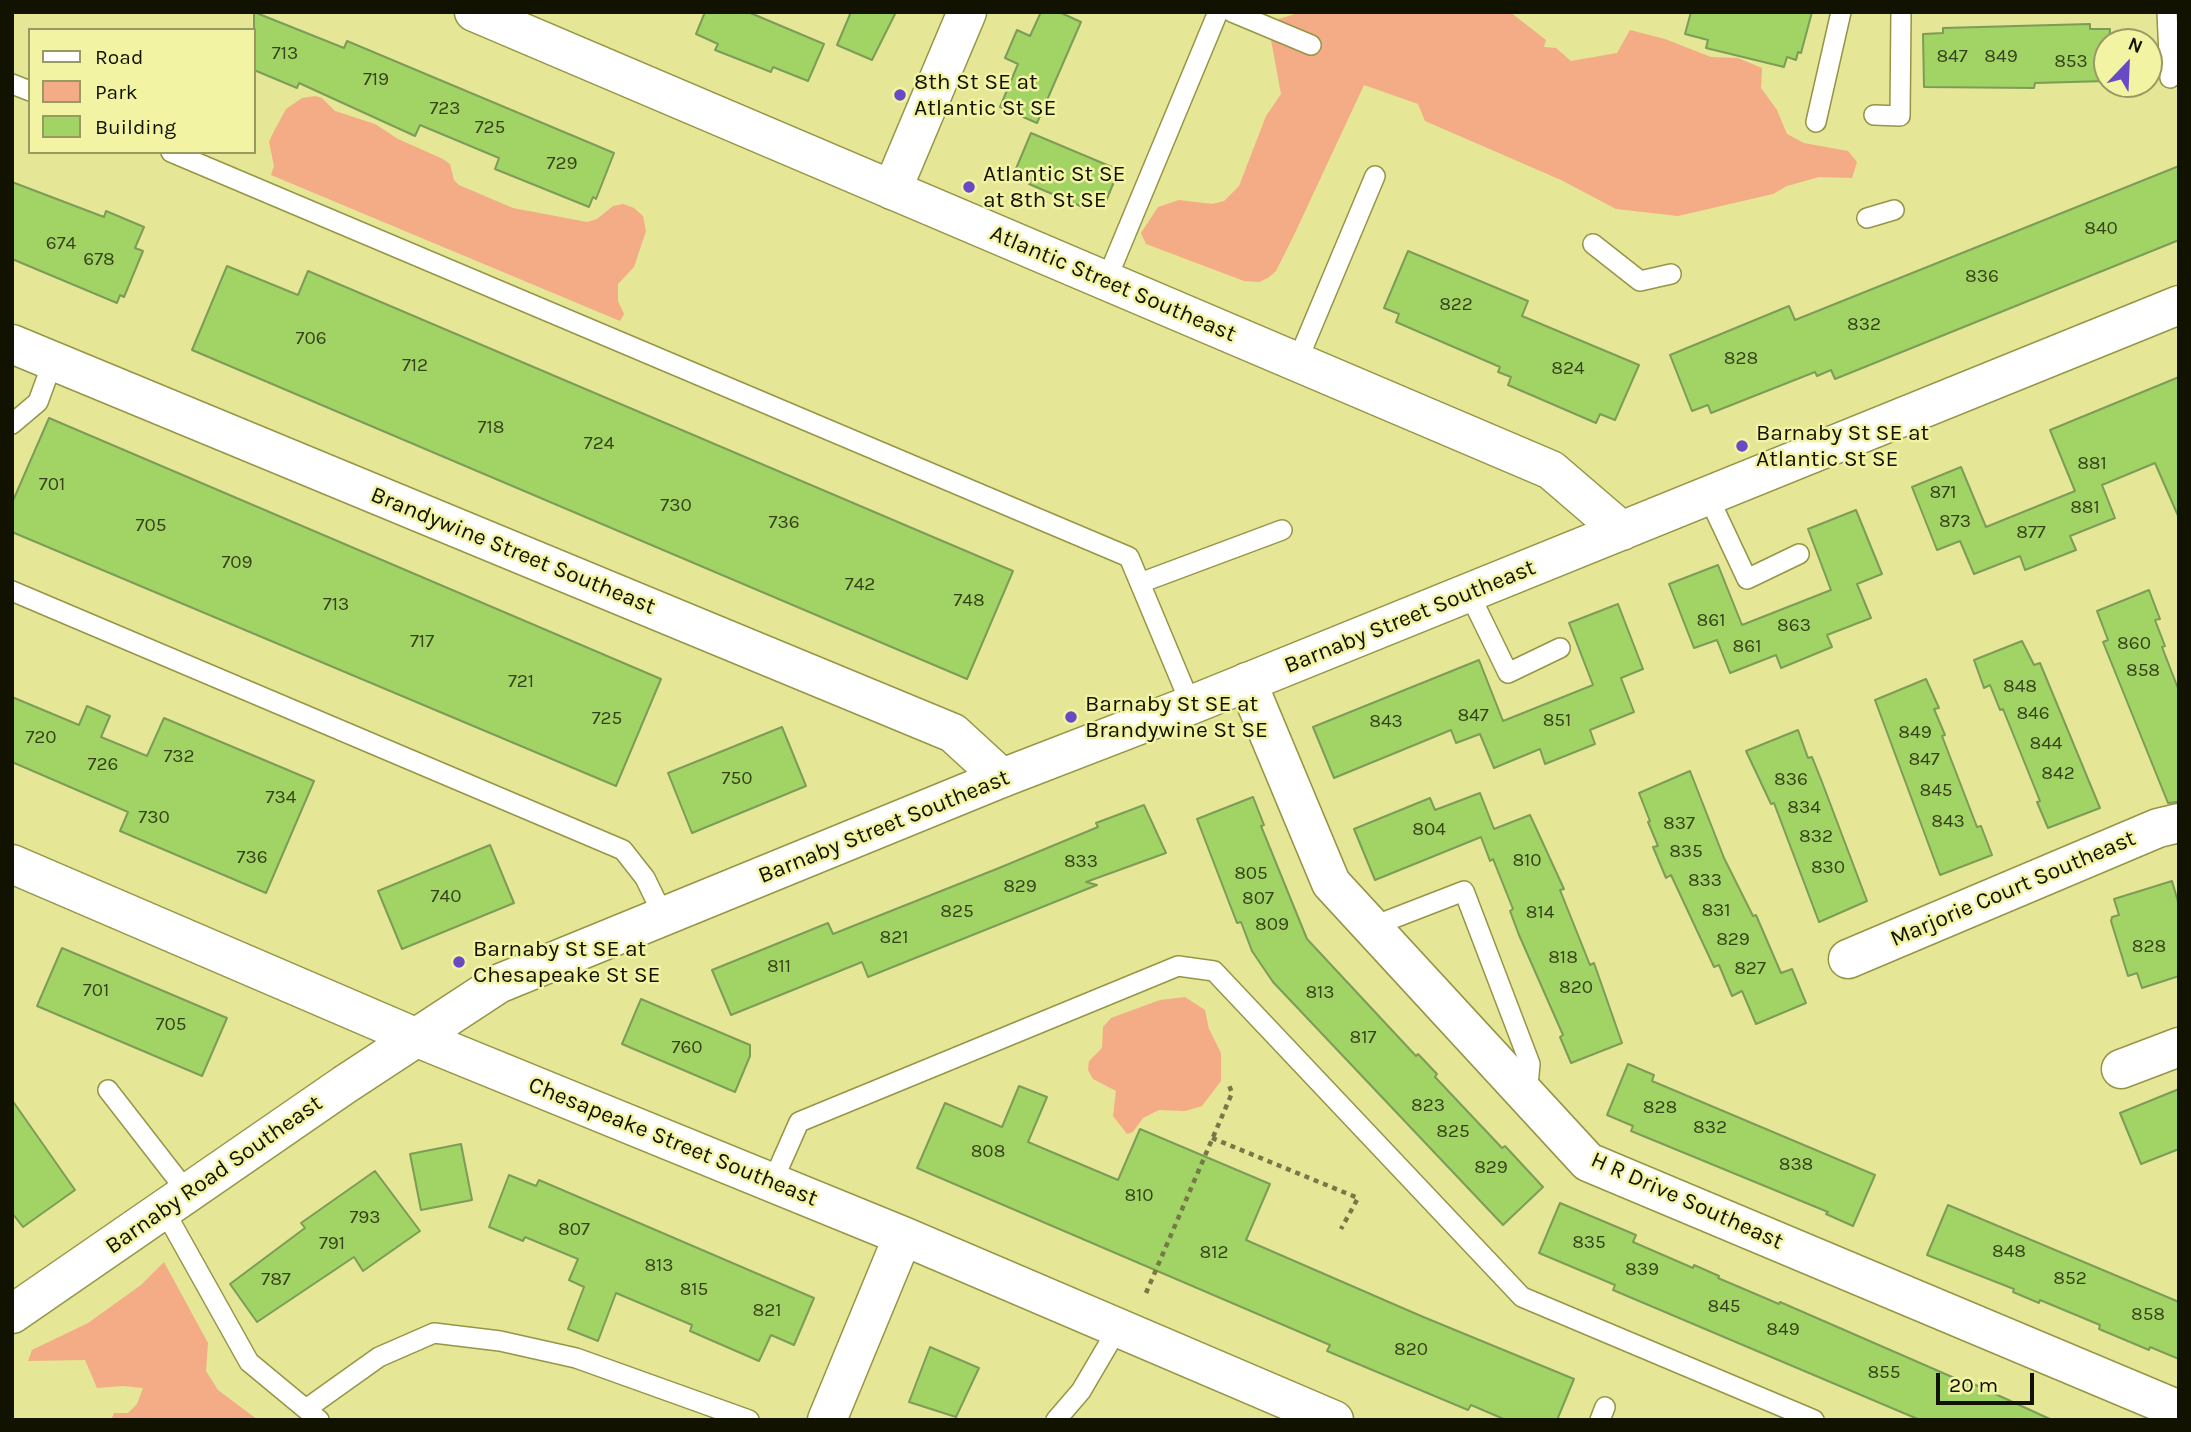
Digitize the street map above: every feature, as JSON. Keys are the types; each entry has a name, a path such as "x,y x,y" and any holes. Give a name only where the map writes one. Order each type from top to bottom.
{"street":[{"name":"Atlantic Street Southeast","path":"474,12 1551,470 1622,531"},
{"path":"892,190 967,12"},
{"name":"Barnaby Street Southeast","path":"415,1037 498,984 1002,778 1191,705 2179,305"},
{"name":"Brandywine Street Southeast","path":"12,344 953,733 1002,778"},
{"name":"H R Drive Southeast","path":"1247,682 1331,883 1588,1162 2179,1410"},
{"name":"Marjorie Court Southeast","path":"1848,958 2158,828 2179,823"},
{"name":"Chesapeake Street Southeast","path":"12,864 415,1037 903,1236 1334,1420"},
{"name":"Barnaby Road Southeast","path":"12,1314 415,1037"},
{"path":"2121,1069 2179,1047"},
{"path":"827,1420 903,1236"}],"lane":[{"path":"1106,281 1218,12"},
{"path":"1232,12 1311,46"},
{"path":"1816,122 1841,12"},
{"path":"1874,116 1900,116 1901,12"},
{"path":"2166,12 2170,78"},
{"path":"176,154 1129,557 1191,705"},
{"path":"1297,362 1375,176"},
{"path":"1867,218 1894,210"},
{"path":"1593,244 1640,281 1671,274"},
{"path":"12,424 38,402 54,362"},
{"path":"1708,496 1747,579 1800,554"},
{"path":"1140,583 1282,530"},
{"path":"12,591 623,850 645,878 664,917"},
{"path":"1469,593 1508,673 1560,648"},
{"path":"1371,927 1464,891 1530,1064 1527,1095"},
{"path":"772,1183 799,1122 1178,966 1214,971 1522,1297 1814,1420"},
{"path":"108,1090 176,1201 250,1362 312,1414 379,1357 434,1333 500,1341 576,1358 749,1420"},
{"path":"1056,1420 1082,1391 1118,1328"}],"path":[{"path":"1146,1293 1232,1093 1229,1085"},
{"path":"1212,1138 1357,1198 1341,1229"}],"green space":[{"path":"1301,12 1510,12 1546,40 1544,47 1556,48 1571,61 1617,53 1630,30 1665,39 1711,57 1738,58 1762,68 1761,88 1777,110 1787,134 1804,143 1848,151 1857,162 1852,178 1819,177 1787,186 1773,194 1678,216 1616,209 1561,180 1425,121 1418,104 1364,85 1294,235 1276,271 1268,278 1259,282 1244,281 1146,244 1141,233 1158,207 1179,200 1212,204 1224,201 1239,186 1266,116 1281,94 1269,29 1279,19"},
{"path":"302,98 322,98 335,111 375,124 398,139 443,159 450,164 454,180 459,185 513,208 587,222 597,219 613,206 623,204 634,208 643,216 646,231 634,267 618,284 618,301 624,314 620,321 271,175 274,166 269,142 286,109"},
{"path":"1185,997 1205,1010 1209,1029 1221,1053 1221,1081 1202,1106 1185,1111 1159,1110 1143,1118 1133,1132 1127,1134 1113,1116 1116,1091 1093,1079 1088,1070 1089,1061 1102,1048 1103,1027 1111,1018 1160,1000"},
{"path":"164,1262 208,1343 206,1371 218,1390 258,1420 111,1420 114,1413 128,1413 137,1404 143,1388 97,1388 85,1360 28,1361 32,1350 88,1323 141,1285"}],"building":[{"path":"254,12 344,48 347,41 614,153 596,199 593,197 589,207 495,169 499,158 420,125 415,136 299,83 297,88 256,71"},
{"path":"705,12 748,12 824,44 808,81 773,67 771,72 715,50 718,44 696,34"},
{"path":"851,12 896,12 872,60 837,45"},
{"path":"1041,12 1059,12 1081,22 1037,123 1000,107 1018,64 1005,58 1017,30 1030,36"},
{"path":"1691,12 1812,12 1801,53 1798,52 1796,60 1787,57 1784,67 1706,48 1708,40 1685,34"},
{"path":"2090,24 2090,29 2093,29 2093,81 2035,83 2034,88 1924,87 1923,34 1943,33 1943,28"},
{"path":"1031,133 1119,170 1103,208 1088,201 1085,208 1029,184 1032,178 1015,171"},
{"path":"2179,166 2179,240 1835,379 1831,370 1817,376 1815,372 1711,413 1708,405 1692,411 1670,355 1789,306 1795,320"},
{"path":"12,182 104,217 106,211 144,227 135,248 143,251 124,297 120,295 117,303 12,259"},
{"path":"1408,251 1528,301 1522,316 1639,365 1615,420 1600,414 1596,423 1508,385 1511,377 1498,372 1500,367 1396,322 1399,314 1384,308"},
{"path":"227,266 298,295 308,271 1013,571 967,679 192,350"},
{"path":"2179,377 2179,518 2155,463 2102,485 2115,518 2070,536 2076,550 2025,570 2020,556 1974,574 1960,541 1937,550 1912,487 1961,467 1986,527 2075,491 2050,430"},
{"path":"49,418 661,679 616,786 12,532 12,503"},
{"path":"1856,510 1882,574 1857,584 1871,618 1827,635 1832,647 1781,668 1776,655 1730,673 1717,640 1694,648 1669,584 1718,565 1742,625 1831,590 1808,529"},
{"path":"2149,590 2160,619 2155,620 2165,646 2162,647 2179,691 2179,802 2168,803 2103,642 2108,640 2097,611"},
{"path":"1618,604 1643,669 1621,678 1634,712 1590,730 1595,744 1545,764 1540,749 1494,768 1480,734 1456,743 1451,730 1334,778 1313,727 1479,660 1503,721 1593,685 1569,623"},
{"path":"2022,641 2034,665 2040,663 2100,808 2048,828 2003,709 2000,710 1990,685 1984,688 1974,660"},
{"path":"1926,679 1939,708 1934,709 1945,735 1942,736 1977,827 1981,826 1992,855 1940,875 1875,700"},
{"path":"12,697 79,725 87,706 110,716 101,737 147,756 164,718 314,781 266,893 120,831 128,812 12,762"},
{"path":"782,727 806,786 692,833 668,773"},
{"path":"1798,730 1808,758 1812,757 1867,901 1819,922 1774,803 1771,804 1746,751"},
{"path":"1690,771 1724,858 1753,916 1756,915 1781,973 1792,969 1806,1003 1756,1024 1742,991 1732,996 1719,965 1714,967 1671,875 1666,878 1653,847 1658,846 1639,793"},
{"path":"1480,793 1494,829 1530,815 1564,889 1560,890 1590,965 1594,963 1622,1043 1571,1063 1560,1037 1563,1035 1519,935 1510,911 1513,909 1481,837 1375,880 1354,829 1430,798 1435,810"},
{"path":"1253,797 1264,825 1261,826 1307,939 1416,1056 1418,1054 1437,1074 1435,1077 1502,1148 1505,1146 1543,1187 1503,1225 1273,982 1252,951 1241,922 1237,923 1197,819"},
{"path":"1144,805 1166,853 1086,882 1097,885 868,977 862,962 731,1015 712,970 828,923 833,934 1098,827 1096,823"},
{"path":"490,845 514,903 402,949 378,891"},
{"path":"2172,881 2179,905 2179,976 2142,988 2137,973 2128,976 2111,921 2112,917 2119,915 2114,899"},
{"path":"62,948 227,1018 202,1076 37,1006"},
{"path":"641,999 750,1045 750,1056 735,1092 622,1044"},
{"path":"1628,1064 1654,1075 1652,1081 1875,1175 1853,1226 1826,1214 1828,1212 1631,1131 1633,1126 1607,1115"},
{"path":"1019,1086 1047,1097 1028,1142 1118,1180 1140,1129 1270,1184 1246,1240 1574,1379 1557,1420 1506,1420 1471,1405 1468,1410 1327,1351 1330,1345 917,1168 945,1103 1002,1127"},
{"path":"2179,1089 2179,1149 2141,1164 2120,1113"},
{"path":"12,1100 75,1190 23,1227 12,1213"},
{"path":"461,1144 472,1200 421,1210 410,1154"},
{"path":"375,1171 420,1231 363,1271 354,1257 257,1322 230,1284 305,1228 301,1223"},
{"path":"509,1175 536,1186 539,1180 814,1298 794,1345 771,1335 759,1361 690,1331 692,1325 616,1293 598,1341 568,1329 584,1287 569,1280 578,1259 525,1237 523,1241 489,1227"},
{"path":"1560,1203 1636,1235 1633,1242 1693,1268 1694,1265 1719,1276 1718,1278 1966,1383 1967,1381 2052,1420 1920,1420 1613,1290 1615,1285 1539,1253"},
{"path":"1948,1205 2179,1302 2179,1359 2150,1347 2149,1350 2099,1329 2100,1325 2040,1300 2039,1303 2013,1292 2014,1289 1927,1255"},
{"path":"930,1347 979,1368 956,1417 909,1402"}],"place":[{"name":"8th St SE at Atlantic St SE","path":"900,95"},
{"name":"Atlantic St SE at 8th St SE","path":"969,187"},
{"name":"Barnaby St SE at Atlantic St SE","path":"1742,446"},
{"name":"Barnaby St SE at Brandywine St SE","path":"1071,717"},
{"name":"Barnaby St SE at Chesapeake St SE","path":"459,962"}]}
